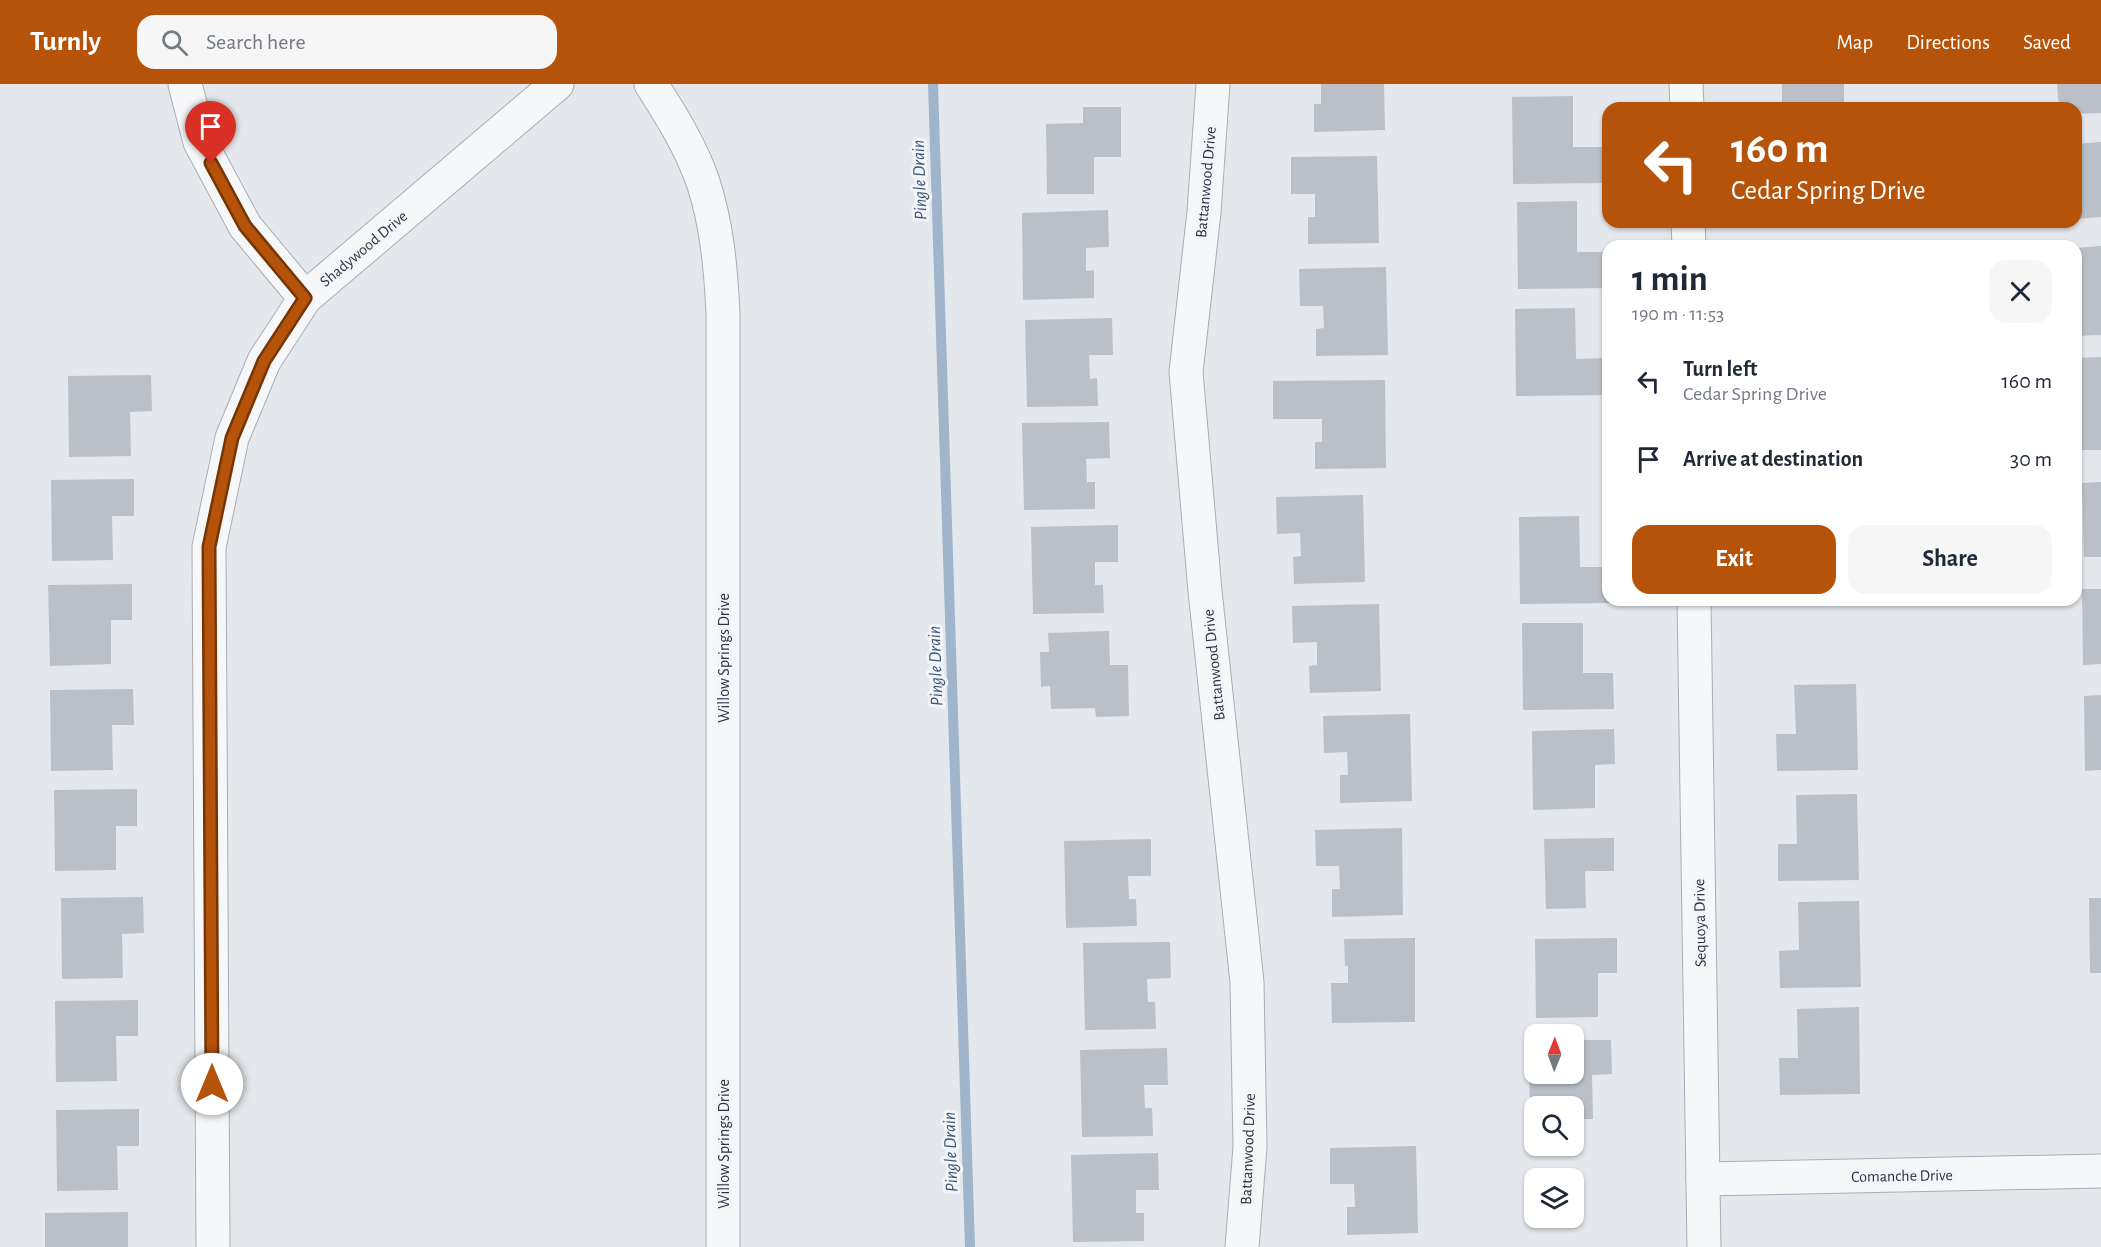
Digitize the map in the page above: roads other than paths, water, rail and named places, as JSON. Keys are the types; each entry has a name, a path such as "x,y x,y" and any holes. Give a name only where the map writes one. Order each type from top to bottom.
{"street":[{"path":"185,84 200,142 245,226 305,298"},
{"name":"Shadywood Drive","path":"213,1247 209,547 232,438 264,361 305,298 557,84"},
{"name":"Willow Springs Drive","path":"651,84 693,157 703,182 722,274 723,1247"},
{"name":"Battanwood Drive","path":"1213,84 1204,212 1186,372 1205,591 1247,982 1250,1147 1242,1247"},
{"path":"1686,84 1687,102"},
{"name":"Sequoya Drive","path":"1694,606 1704,1247"},
{"name":"Comanche Drive","path":"1703,1179 2101,1171"}],"waterway":[{"name":"Pingle Drain","path":"933,84 970,1247"}]}
